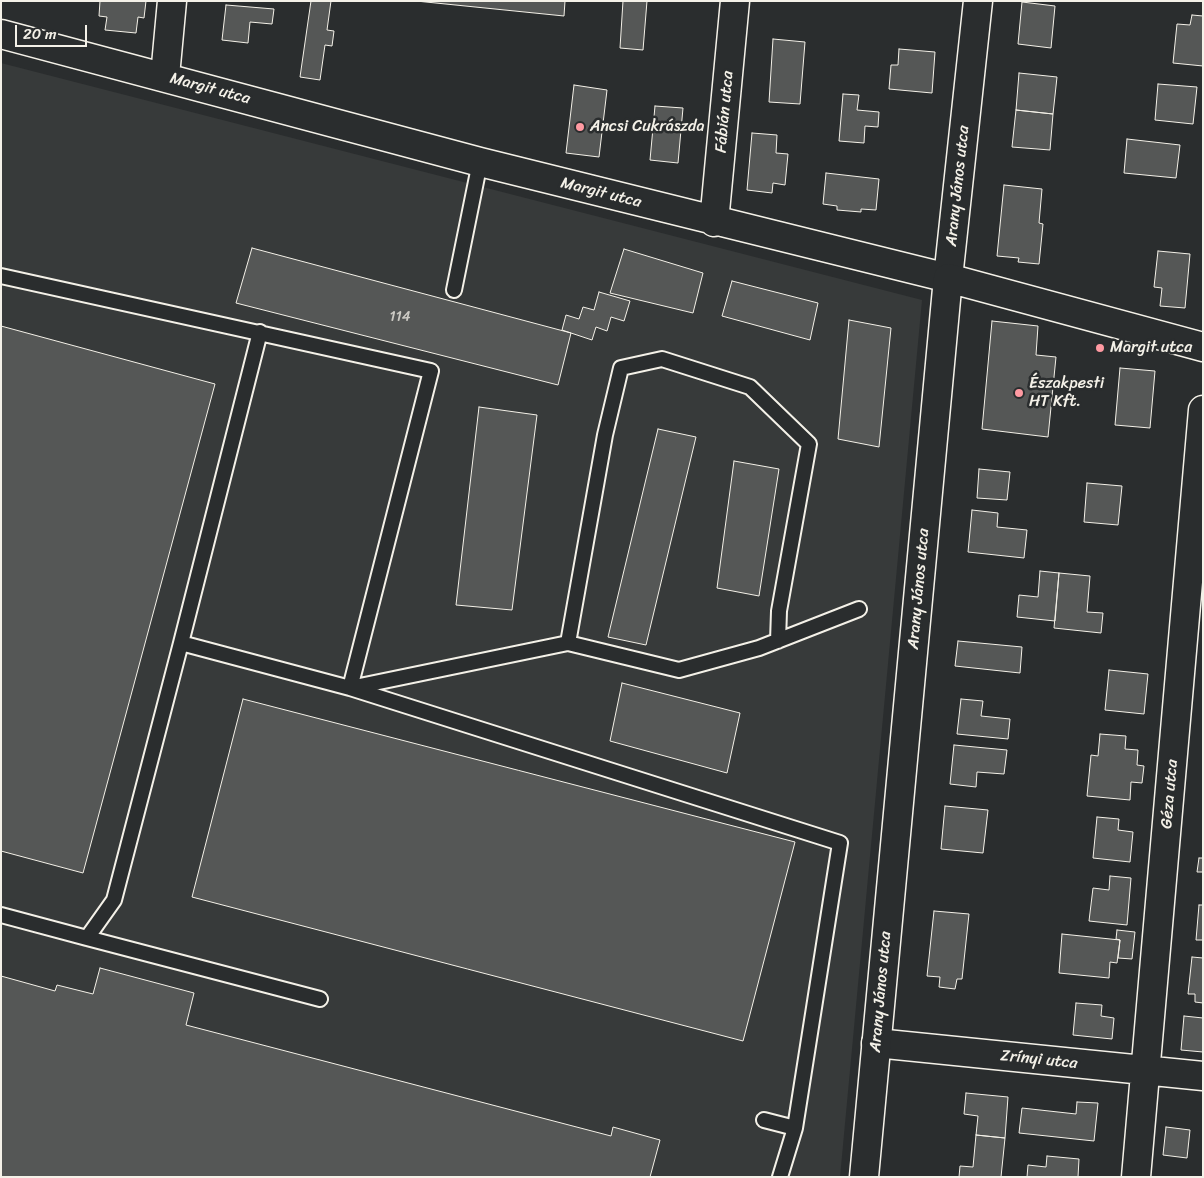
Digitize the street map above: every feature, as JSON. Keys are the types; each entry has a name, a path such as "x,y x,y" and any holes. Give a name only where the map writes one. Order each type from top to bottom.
{"street":[{"path":"165,76 172,1"},
{"name":"Fábián utca","path":"714,222 735,1"},
{"name":"Arany János utca","path":"864,1177 948,278 978,1"},
{"name":"Margit utca","path":"1,34 165,76 480,162 714,222 948,278 1203,347"},
{"name":"Géza utca","path":"1136,1177 1203,410"},
{"name":"Zrínyi utca","path":"876,1043 1203,1076"}],"lane":[{"path":"454,290 480,162"},
{"path":"1,276 431,371 350,688"},
{"path":"87,938 114,900 260,332"},
{"path":"568,643 605,435 621,368 662,359 750,387 809,444 779,611 778,640"},
{"path":"350,688 568,643 679,670 759,648 859,609"},
{"path":"181,643 350,688 840,843 795,1128 780,1177"},
{"path":"1,915 320,999"},
{"path":"764,1120 795,1128"}],"shaded area":[{"path":"1,63 922,300 840,1177 1,1177"}],"building":[{"path":"100,1 146,1 144,18 138,17 136,33 105,30 107,17 99,16"},
{"path":"311,1 331,1 327,30 334,31 332,46 325,45 320,80 300,77"},
{"path":"416,1 565,1 564,16"},
{"path":"623,1 647,1 643,50 620,48"},
{"path":"1022,2 1055,6 1051,48 1018,44"},
{"path":"226,5 274,9 272,24 250,22 248,43 222,40"},
{"path":"1192,15 1203,16 1203,66 1173,63 1177,24 1190,25"},
{"path":"773,39 805,42 800,104 769,102"},
{"path":"899,49 935,52 932,93 889,89 891,65 898,65"},
{"path":"1019,73 1057,77 1053,114 1016,110"},
{"path":"1158,84 1197,87 1193,124 1155,120"},
{"path":"574,85 607,90 599,157 566,153"},
{"path":"843,94 859,95 857,110 879,112 878,127 865,126 864,143 839,141"},
{"path":"655,106 683,108 678,163 650,160"},
{"path":"1016,110 1053,114 1050,150 1012,147"},
{"path":"752,133 777,135 776,153 788,154 785,185 773,183 772,193 747,190"},
{"path":"1127,139 1180,145 1176,178 1124,173"},
{"path":"826,173 879,179 876,210 861,209 861,212 837,210 837,206 823,204"},
{"path":"1004,185 1042,189 1039,223 1043,224 1039,264 1018,262 1019,258 997,256"},
{"path":"252,248 571,333 558,385 236,303"},
{"path":"624,249 703,273 693,313 610,293"},
{"path":"1158,251 1190,254 1185,308 1160,306 1162,288 1154,287"},
{"path":"732,281 818,303 810,340 722,316"},
{"path":"599,292 630,301 624,321 611,317 607,331 596,327 592,340 562,330 566,315 579,319 583,307 594,310"},
{"path":"849,320 891,328 879,447 838,439"},
{"name":"Északpesti HT Kft.","path":"992,321 1038,326 1036,355 1056,357 1048,437 982,429"},
{"path":"1,326 215,384 83,873 1,851"},
{"path":"1120,368 1155,371 1150,428 1115,425"},
{"path":"479,407 537,415 512,610 456,605"},
{"path":"658,429 696,437 646,645 608,637"},
{"path":"734,461 779,469 759,596 717,588"},
{"path":"979,469 1010,472 1007,500 977,498"},
{"path":"1087,483 1122,486 1118,525 1084,522"},
{"path":"972,510 998,513 997,527 1027,530 1024,558 968,552"},
{"path":"1040,571 1059,573 1055,621 1017,617 1019,595 1038,597"},
{"path":"1059,573 1090,576 1087,612 1103,613 1101,633 1054,628"},
{"path":"958,641 1022,647 1020,673 955,666"},
{"path":"1109,670 1148,674 1144,714 1105,710"},
{"path":"622,683 740,713 727,773 610,741"},
{"path":"243,699 795,842 743,1041 192,897"},
{"path":"961,699 983,701 981,716 1010,719 1008,739 957,734"},
{"path":"1100,734 1126,736 1125,749 1138,750 1137,765 1144,766 1142,783 1131,782 1130,800 1087,796 1091,755 1098,756"},
{"path":"954,745 1007,750 1004,774 977,772 976,787 950,784"},
{"path":"945,806 988,810 983,853 941,849"},
{"path":"1097,817 1119,819 1118,830 1133,832 1130,862 1093,858"},
{"path":"1199,858 1203,858 1203,872 1197,872"},
{"path":"1110,876 1131,878 1127,925 1089,921 1093,888 1109,890"},
{"path":"1199,905 1203,905 1203,940 1196,940"},
{"path":"934,911 969,914 962,979 957,979 955,989 939,987 940,977 927,976"},
{"path":"1117,930 1135,932 1132,959 1118,958 1120,940 1116,939"},
{"path":"1062,934 1120,940 1117,963 1110,962 1109,978 1059,973"},
{"path":"1192,957 1203,958 1203,1003 1195,1002 1195,994 1188,994"},
{"path":"100,968 194,993 186,1025 611,1136 613,1127 660,1140 650,1177 1,1177 1,976 55,991 57,985 93,994"},
{"path":"1076,1003 1102,1005 1101,1016 1114,1018 1112,1039 1073,1035"},
{"path":"1184,1016 1203,1018 1203,1052 1181,1050"},
{"path":"966,1093 1008,1097 1005,1138 976,1135 978,1116 964,1114"},
{"path":"1077,1102 1098,1103 1094,1141 1019,1133 1022,1108 1076,1114"},
{"path":"1166,1127 1190,1130 1187,1158 1163,1155"},
{"path":"976,1135 1005,1138 1001,1177 959,1177 960,1166 973,1167"},
{"path":"1047,1156 1079,1159 1078,1177 1027,1177 1028,1165 1046,1167"}],"place":[{"name":"Ancsi Cukrászda","path":"580,127"},
{"name":"Margit utca","path":"1100,348"},
{"name":"Északpesti HT Kft.","path":"1019,393"}]}
